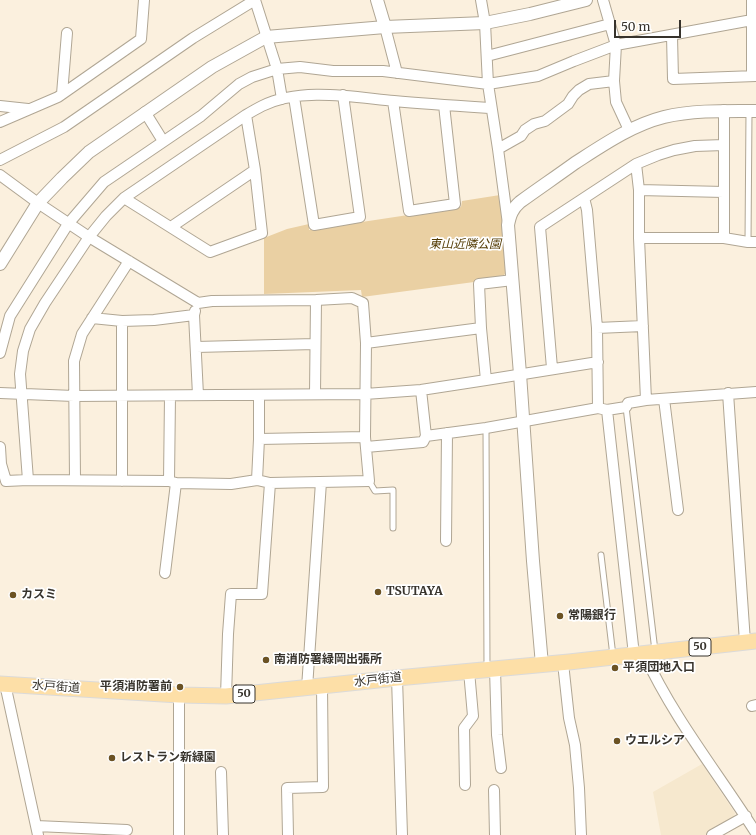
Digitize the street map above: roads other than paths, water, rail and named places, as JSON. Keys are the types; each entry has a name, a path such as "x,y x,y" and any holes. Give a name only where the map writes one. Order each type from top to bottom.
{"main road":[{"name":"水戸街道","path":"3,684 179,695 226,696 562,663 751,641"}],"street":[{"path":"0,122 62,94 141,39 144,0"},
{"path":"0,160 64,127 193,38 255,0 277,69 282,99"},
{"path":"377,0 397,73"},
{"path":"481,0 485,23 488,84 508,225 542,665"},
{"path":"0,264 38,203 89,152 212,67 266,36 385,27 485,23 530,14 586,0"},
{"path":"603,0 616,45 614,81 616,102 629,130"},
{"path":"672,36 673,79 754,76 752,0"},
{"path":"0,353 10,316 68,224 104,182 201,116 239,84 252,77 277,69 300,67 333,71 383,71 488,84 538,76 616,45 672,36 752,20"},
{"path":"487,56 610,24"},
{"path":"62,94 67,33"},
{"path":"498,149 521,136 525,130 534,124 545,121 568,104 579,90 589,84 614,81"},
{"path":"28,480 20,374 23,351 30,329 45,302 88,237 124,198 246,115 262,106 282,99 321,95 343,95 393,101 491,108"},
{"path":"294,97 314,225 360,217 343,95"},
{"path":"393,101 409,211 455,204 444,105"},
{"path":"0,106 28,109"},
{"path":"724,110 724,238"},
{"path":"508,225 512,211 520,202 600,147 629,130 665,117 724,110 753,111"},
{"path":"145,112 163,141"},
{"path":"124,198 210,252 262,233 255,170 246,115"},
{"path":"552,368 540,227 636,164 674,150 695,146 724,145"},
{"path":"636,164 639,190 639,238 646,400"},
{"path":"171,227 255,170"},
{"path":"0,175 88,237 198,303 212,301 316,300 352,298 363,303 366,343 365,442 369,481 270,482 257,480 231,484 75,480 6,481 1,464 0,447"},
{"path":"639,190 724,192"},
{"path":"584,198 587,210 602,409 644,654 665,696 680,721 746,816 756,833"},
{"path":"639,238 724,238 752,242"},
{"path":"75,480 74,361 82,334 129,261"},
{"path":"486,380 481,328 479,284 513,280"},
{"path":"315,394 316,300"},
{"path":"198,303 194,316 198,395"},
{"path":"92,318 122,321 154,320 194,316"},
{"path":"122,321 122,481"},
{"path":"597,328 643,326"},
{"path":"366,343 481,328"},
{"path":"196,347 315,344"},
{"path":"0,393 74,396 259,396 365,394 421,390 552,368 598,362"},
{"path":"259,439 423,442 426,436 421,390"},
{"path":"426,436 447,434 602,409 626,407 628,403 646,400 756,392"},
{"path":"728,393 751,641"},
{"path":"165,573 172,482 170,396"},
{"path":"257,480 259,396"},
{"path":"664,399 678,510"},
{"path":"446,541 447,434"},
{"path":"226,696 231,594 262,594 270,482"},
{"path":"307,688 321,482"},
{"path":"562,663 569,718 575,745 581,835"},
{"path":"491,669 497,735 502,768"},
{"path":"465,785 464,728 473,716 469,671"},
{"path":"397,678 402,835"},
{"path":"3,684 37,831 127,830"},
{"path":"288,835 287,788 323,787 322,686"},
{"path":"179,695 179,835"},
{"path":"221,772 223,835"},
{"path":"494,790 495,835"},
{"path":"712,835 746,816"}],"lane":[{"path":"752,242 753,111"},
{"path":"626,407 644,654"},
{"path":"486,428 491,669"},
{"path":"369,481 375,491 393,490 393,528"},
{"path":"601,555 613,657"}],"place":[{"name":"TSUTAYA","path":"378,592"},
{"name":"カスミ","path":"13,595"},
{"name":"常陽銀行","path":"560,616"},
{"name":"南消防署緑岡出張所","path":"266,660"},
{"name":"平須団地入口","path":"615,668"},
{"name":"平須消防署前","path":"180,687"},
{"name":"ウエルシア","path":"617,741"},
{"name":"レストラン新緑園","path":"112,758"}],"park label":[{"name":"東山近隣公園","path":"465,245"}]}
